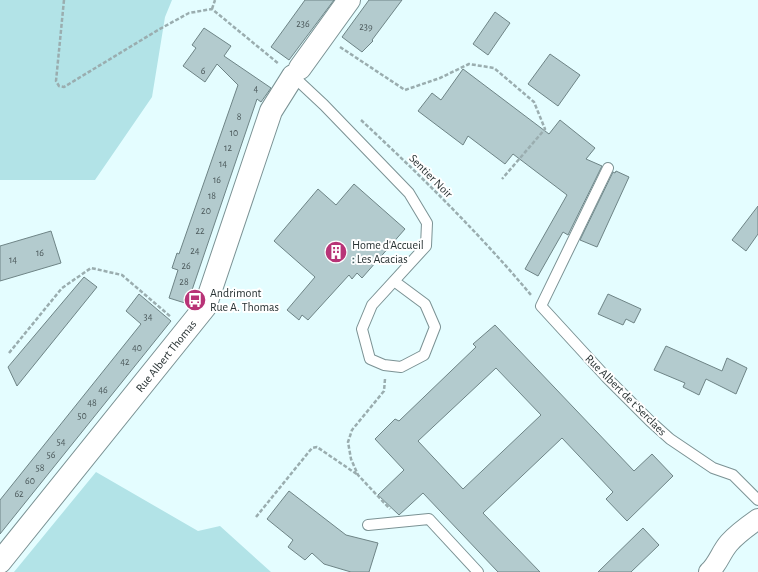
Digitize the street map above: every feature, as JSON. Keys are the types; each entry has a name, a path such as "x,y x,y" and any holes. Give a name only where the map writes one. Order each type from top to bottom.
{"street":[{"name":"Rue Albert Thomas","path":"0,562 205,308 271,112 296,72 350,0"},
{"path":"709,572 714,568 728,544 746,527 758,519"}],"lane":[{"path":"296,72 324,105 409,193 427,223 426,246 372,305 362,329 370,359 384,365 401,367 424,355 435,327 425,304 394,281"},
{"path":"542,306 608,168"},
{"name":"Rue Albert de t'Serclaes","path":"542,306 607,378 670,439 713,468 733,475 758,500"},
{"path":"368,525 429,519 478,572"}],"path":[{"path":"64,0 56,81 59,86 64,87 189,13 212,9 296,72"},
{"path":"212,9 215,0"},
{"path":"324,35 345,51 405,90 440,78 469,64 494,68 534,102 545,129 502,179"},
{"name":"Sentier Noir","path":"360,119 476,233 542,306"},
{"path":"9,353 62,288 91,268 122,275 187,330"},
{"path":"358,475 351,459 348,442 352,430 384,391 384,365"},
{"path":"256,516 312,448 317,448 358,475 402,522"}],"shaded area":[{"path":"0,0 172,0 165,17 152,97 95,180 0,180"},
{"path":"96,472 198,531 220,526 271,572 14,572"}],"building":[{"path":"305,0 334,0 289,60 271,47"},
{"path":"369,0 402,0 372,40 373,41 362,52 342,37"},
{"path":"495,12 510,23 488,55 473,44"},
{"path":"204,28 231,46 224,56 271,88 261,102 257,99 191,293 189,292 185,303 169,298 178,270 172,268 177,253 179,254 238,85 217,64 205,82 183,66 196,48 192,45"},
{"path":"550,54 580,75 558,106 528,84"},
{"path":"463,69 549,134 560,120 595,148 586,159 602,166 568,235 563,232 538,276 525,269 567,195 513,154 505,164 468,136 463,145 418,111 432,93 441,100"},
{"path":"616,171 629,177 597,247 580,240 613,172 615,173"},
{"name":"Home d'Accueil : Les Acacias","path":"354,184 405,229 362,278 357,273 352,279 349,275 308,320 302,315 299,320 287,310 315,277 274,241 318,189 336,205"},
{"path":"758,206 758,234 746,251 732,240"},
{"path":"51,231 61,263 0,281 0,246"},
{"path":"84,277 97,287 17,386 8,367"},
{"path":"139,294 171,321 0,534 0,500 141,324 126,311"},
{"path":"608,294 641,309 634,323 626,319 623,325 598,314"},
{"path":"495,325 634,471 652,454 673,476 627,521 606,499 613,492 562,438 483,513 540,572 498,572 423,493 399,515 378,495 404,470 375,439 395,419 399,421 476,347 473,344","holes":["496,368 541,415 463,489 418,441"]},
{"path":"666,346 722,371 727,358 747,368 736,394 706,379 699,395 683,387 685,383 654,370"},
{"path":"289,491 346,535 378,543 369,572 351,572 324,564 312,553 305,560 288,547 293,540 267,519"},
{"path":"643,528 659,545 631,572 598,572"}],"place":[{"name":"Home d'Accueil : Les Acacias","path":"336,252"},
{"name":"Andrimont Rue A. Thomas","path":"195,300"}]}
